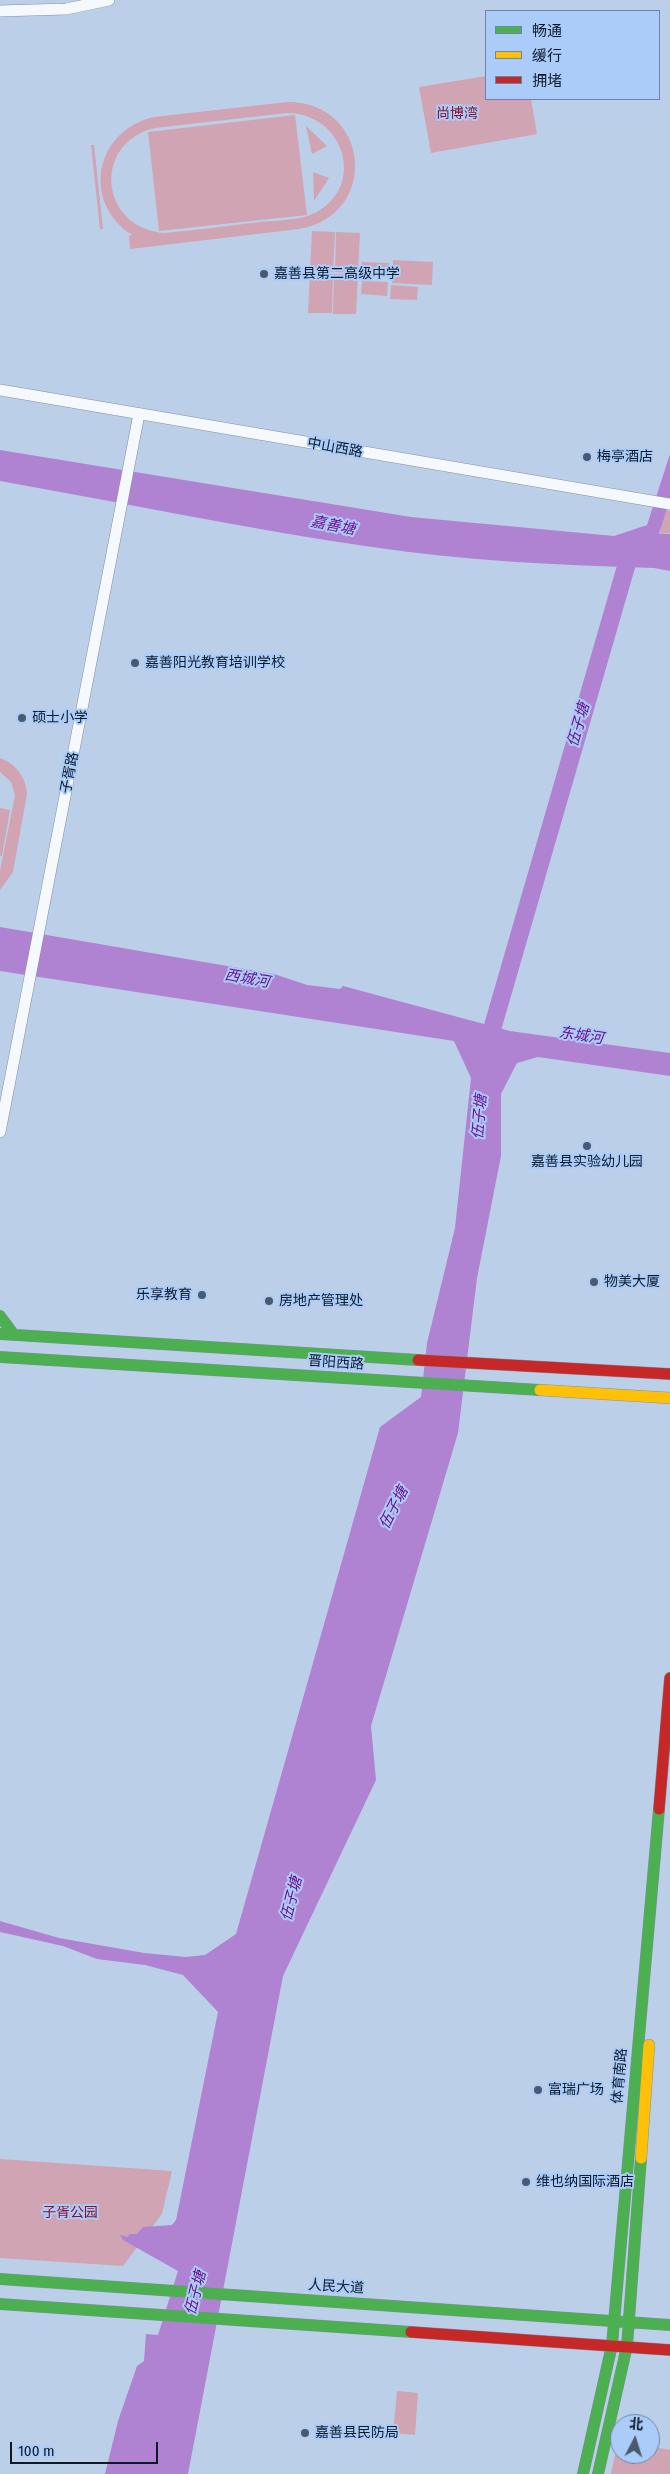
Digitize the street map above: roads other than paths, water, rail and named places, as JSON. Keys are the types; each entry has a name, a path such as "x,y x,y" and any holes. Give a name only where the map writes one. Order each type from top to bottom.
{"main road":[{"path":"0,1316 14,1335"},
{"name":"晋阳西路","path":"0,1334 670,1374"},
{"name":"晋阳西路","path":"3,1360 670,1398"},
{"name":"体育南路","path":"583,2474 612,2345 666,1772 670,1678"},
{"name":"体育南路","path":"598,2474 627,2346 648,2054 670,1814"},
{"name":"人民大道","path":"0,2279 670,2325"},
{"path":"0,2304 111,2310 670,2350"}],"street":[{"path":"0,11 66,9 109,0"},
{"name":"中山西路","path":"0,390 670,504"},
{"name":"子胥路","path":"0,1132 139,414"}],"water":[{"name":"嘉善塘","path":"0,450 411,517 614,536 647,525 670,454 670,499 659,534 670,534 670,571 654,568 548,564 442,556 325,540 232,524 0,481"},
{"name":"西城河","path":"0,927 274,974 307,985 340,989 343,986 510,1031 670,1053 670,1076 538,1057 517,1063 501,1094 501,1156 477,1278 458,1433 371,1726 376,1780 283,1976 188,2474 105,2474 118,2421 137,2366 144,2361 146,2334 158,2335 178,2271 123,2240 120,2235 128,2237 129,2234 137,2234 143,2227 172,2225 176,2220 218,2012 183,1975 145,1965 97,1959 63,1946 0,1932 0,1921 59,1938 144,1953 186,1957 205,1955 236,1934 380,1427 421,1397 427,1343 455,1228 471,1078 454,1041 0,971"}],"waterway":[{"name":"伍子塘","path":"486,1050 632,546"}],"place":[{"name":"嘉善县第二高级中学","path":"264,274"},
{"name":"梅亭酒店","path":"587,457"},
{"name":"嘉善阳光教育培训学校","path":"135,663"},
{"name":"硕士小学","path":"22,718"},
{"name":"嘉善县实验幼儿园","path":"587,1146"},
{"name":"物美大厦","path":"594,1282"},
{"name":"乐享教育","path":"202,1295"},
{"name":"房地产管理处","path":"269,1301"},
{"name":"富瑞广场","path":"538,2090"},
{"name":"维也纳国际酒店","path":"526,2182"},
{"name":"嘉善县民防局","path":"305,2433"}],"park label":[{"name":"尚博湾","path":"457,114"},
{"name":"子胥公园","path":"70,2213"}],"water label":[{"name":"东城河","path":"581,1036"}]}
